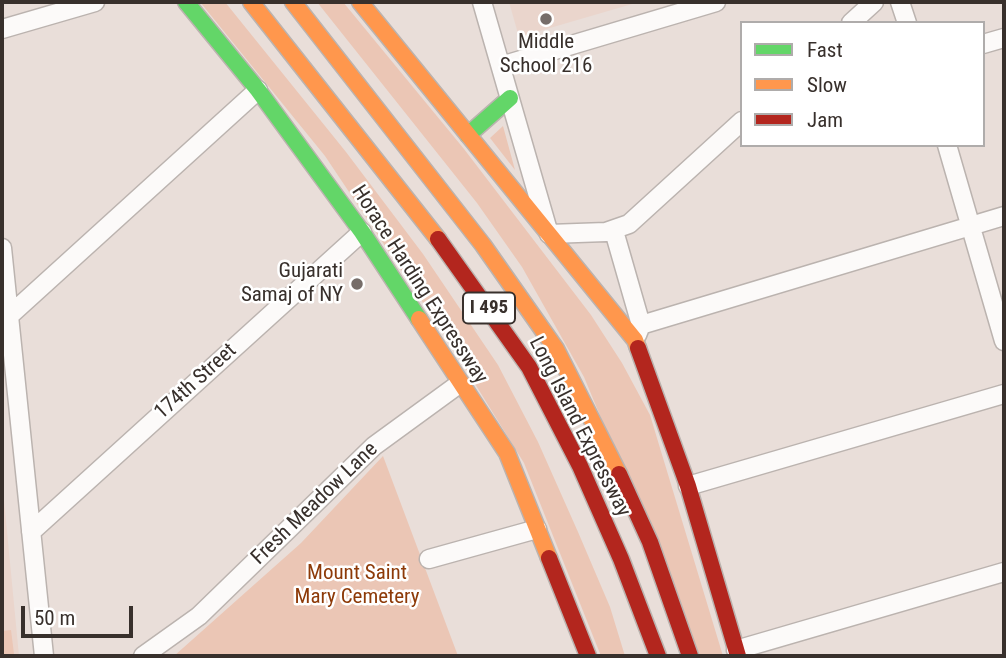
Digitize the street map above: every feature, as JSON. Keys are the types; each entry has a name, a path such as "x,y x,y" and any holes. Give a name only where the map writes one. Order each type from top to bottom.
{"main road":[{"name":"Horace Harding Expressway","path":"186,2 258,90 362,232 459,384 507,453 588,656"},
{"name":"Long Island Expressway","path":"251,2 447,250 529,367 580,466 621,559 658,656"},
{"name":"Long Island Expressway","path":"293,2 484,245 556,349 608,450 650,542 690,656"},
{"path":"360,2 624,330 638,333 688,486 737,653"},
{"path":"468,135 510,98"}],"street":[{"path":"2,29 95,2"},
{"path":"482,2 549,234 614,231 629,224 740,123"},
{"path":"501,66 716,2"},
{"path":"853,21 874,2"},
{"path":"900,2 906,21"},
{"path":"985,43 1004,38"},
{"path":"9,316 258,90"},
{"path":"948,147 1004,341"},
{"path":"614,231 638,333 1004,216"},
{"name":"174th Street","path":"31,533 362,232"},
{"path":"2,248 44,656"},
{"name":"Fresh Meadow Lane","path":"143,656 199,616 374,446 459,384"},
{"path":"688,486 1004,394"},
{"path":"429,559 537,529"},
{"path":"737,653 1004,572"}],"shaded area":[{"name":"Middle School 216","path":"509,2 639,2 519,37"},
{"path":"2,479 4,500 19,656 2,656"}],"green space":[{"path":"200,2 225,2 346,152 423,254 498,365 538,442 578,532 610,607 625,656 601,656 524,463 446,337 325,156"},
{"path":"317,2 343,2 464,149 591,315 622,363 650,415 723,656 700,656 584,377 522,267 477,203"},
{"path":"503,126 515,170 490,138"},
{"name":"Mount Saint Mary Cemetery","path":"383,456 458,656 174,656 301,543"},
{"path":"11,630 14,654 19,656 2,656 2,631"}],"traffic: fast":[{"path":"186,2 258,90 362,232 419,319"},
{"path":"468,135 510,98"}],"traffic: slow":[{"path":"251,2 438,239"},
{"path":"293,2 483,245 556,349 619,474"},
{"path":"360,2 635,340 638,348"},
{"path":"419,319 507,453 549,558"}],"traffic: jam":[{"path":"438,239 529,367 580,466 621,559 658,656"},
{"path":"638,348 688,486 738,656"},
{"path":"619,474 650,542 690,656"},
{"path":"549,558 588,656"}],"place":[{"name":"Middle School 216","path":"546,19"},
{"name":"Gujarati Samaj of NY","path":"357,284"}]}
